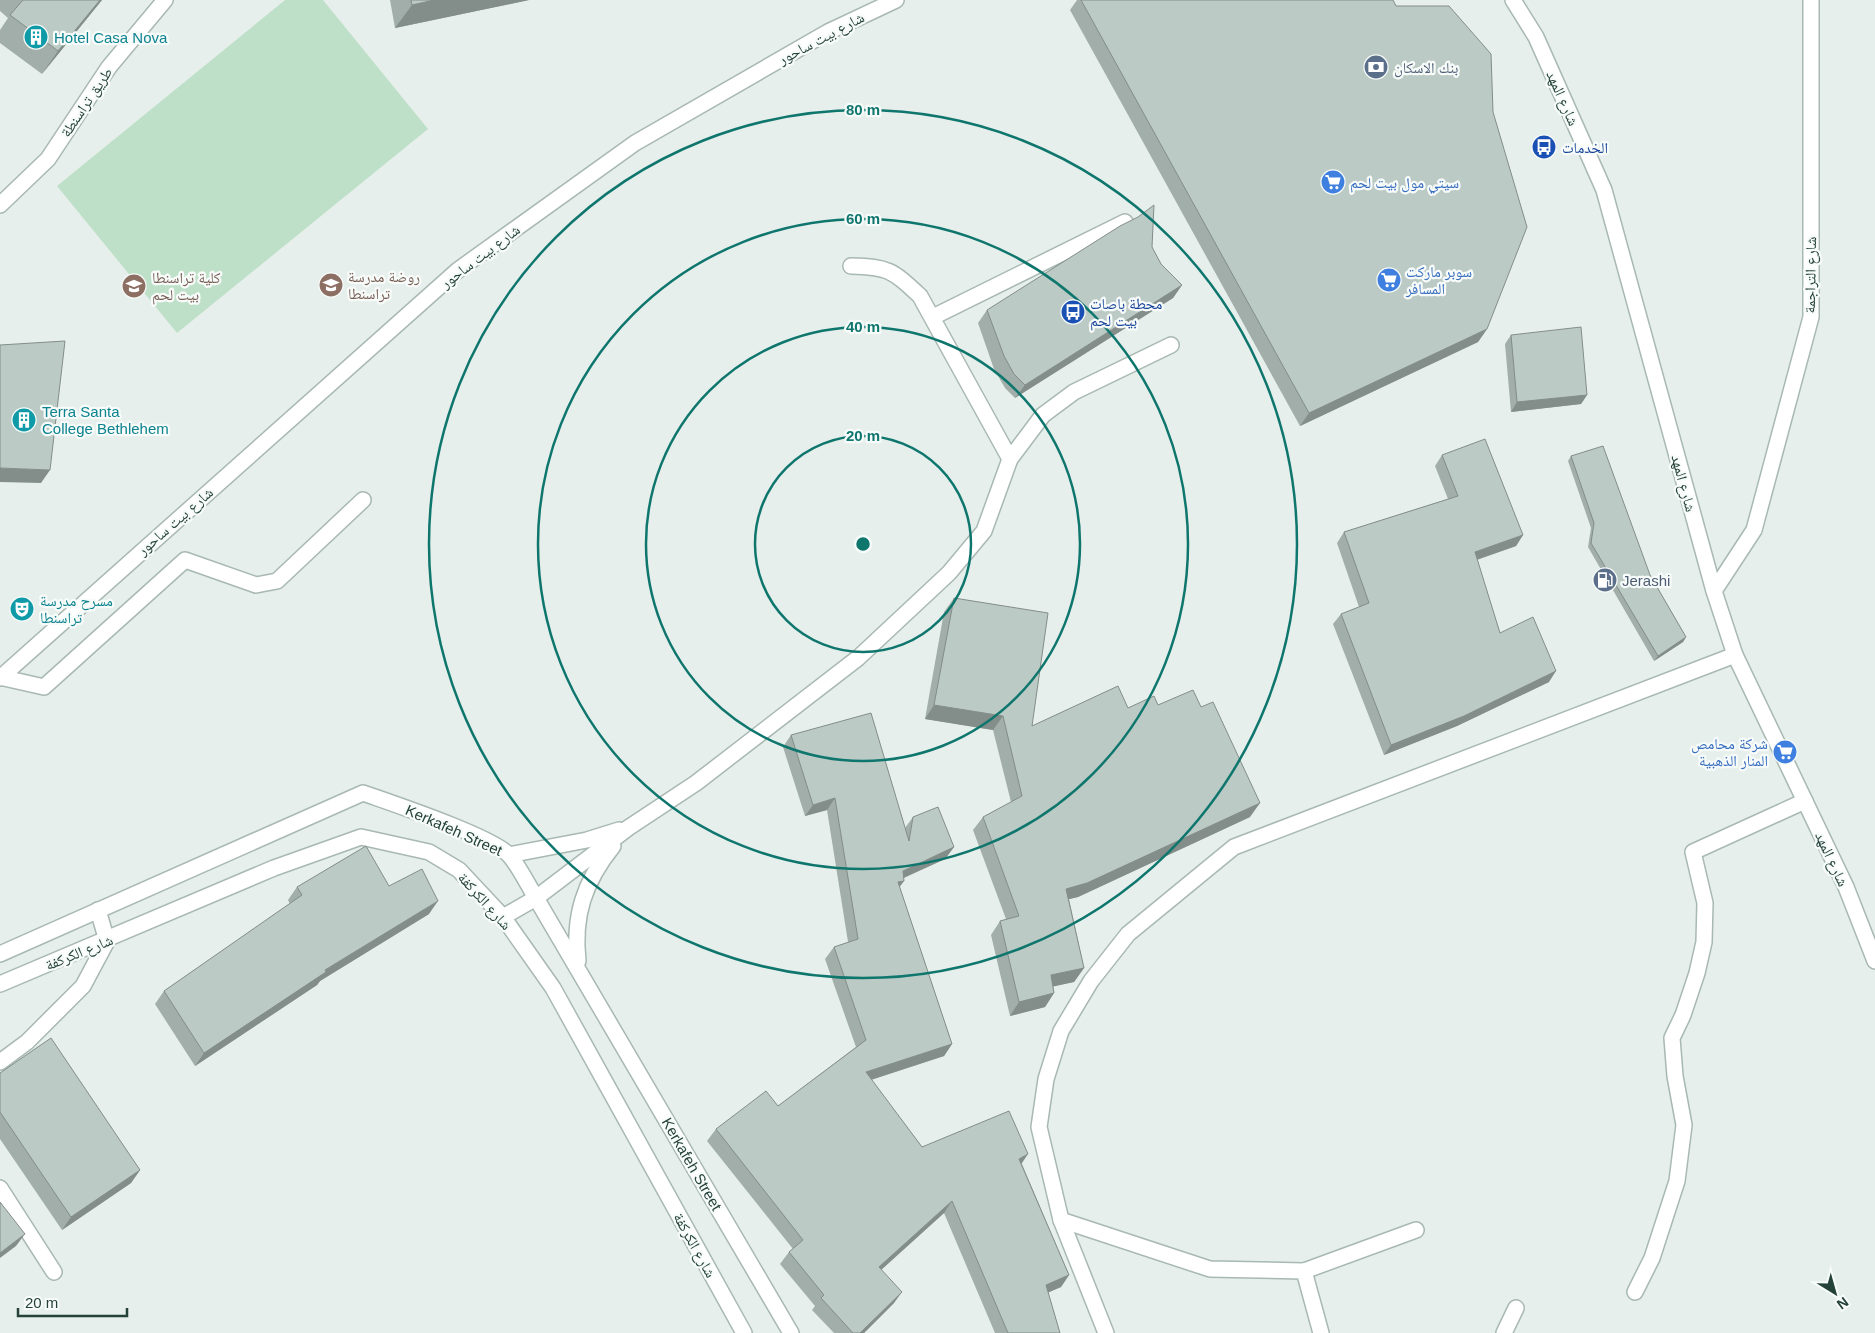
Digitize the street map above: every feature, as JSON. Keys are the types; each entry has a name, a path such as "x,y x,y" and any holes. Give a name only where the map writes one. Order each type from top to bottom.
{"street":[{"name":"طريق تراسنطة","path":"0,204 48,159 109,67 165,0"},
{"name":"شارع بيت ساحور","path":"0,677 458,270 634,143 828,32 896,0"},
{"name":"شارع المهد","path":"1513,0 1536,36 1604,190 1714,591 1736,655 1846,887 1875,961"},
{"name":"شارع التراجمة","path":"1714,591 1754,530 1811,317 1811,0"},
{"path":"934,317 1125,222"},
{"path":"851,266 881,267 900,278 920,296 934,317 1010,459"},
{"path":"503,916 536,898 628,828 703,777 858,658 949,573 984,531 1010,459 1043,415 1074,392 1171,345"},
{"path":"0,677 44,686 184,560 256,585 277,581 363,500"},
{"path":"1106,1333 1061,1220 1039,1127 1046,1080 1061,1031 1091,981 1128,934 1234,847 1736,655"},
{"name":"Kerkafeh Street","path":"0,954 363,793 487,841 509,855 536,898 791,1333"},
{"path":"1635,1292 1652,1258 1677,1181 1684,1125 1675,1076 1672,1038 1683,1015 1698,973 1704,942 1704,903 1693,852 1805,801"},
{"path":"509,855 587,840 628,828"},
{"path":"578,968 575,938 578,912 599,864 628,828"},
{"name":"شارع الكركفة","path":"0,984 107,941 274,868 361,837 429,852 459,870 503,916 553,988 744,1333"},
{"path":"0,1062 27,1042 83,986 107,941 98,910"},
{"path":"0,1188 54,1272"},
{"path":"1061,1220 1210,1269 1304,1271 1416,1230"},
{"path":"1304,1271 1321,1333"},
{"path":"1504,1333 1516,1308"}],"green space":[{"path":"285,0 323,0 428,129 177,333 57,186"}],"building":[{"path":"23,0 100,0 58,51 10,15"},
{"path":"411,0 434,0 412,5"},
{"name":"سيتي مول بيت لحم","path":"1081,0 1393,0 1396,6 1449,6 1491,54 1493,112 1527,227 1487,329 1309,413"},
{"name":"محطة باصات بيت لحم","path":"1154,205 1152,247 1161,264 1182,285 1025,385 1014,374 1004,356 987,310 1120,226 1138,217"},
{"path":"1581,327 1587,395 1517,402 1511,335"},
{"name":"Terra Santa College Bethlehem","path":"65,341 50,470 0,468 0,345"},
{"path":"1485,439 1523,535 1475,552 1500,633 1533,617 1556,671 1464,716 1391,745 1341,614 1369,603 1344,532 1458,496 1442,455"},
{"path":"1603,446 1650,575 1686,637 1658,656 1591,543 1594,523 1571,456"},
{"path":"954,598 1048,613 1032,726 1118,686 1128,708 1154,696 1158,705 1193,690 1201,707 1213,702 1260,803 1087,883 1066,889 1084,968 1051,975 1054,993 1019,1002 1000,921 1019,916 983,817 1022,796 1003,716 934,705"},
{"path":"871,713 909,841 913,817 938,807 954,847 903,871 904,881 898,882 952,1044 866,1072 922,1147 1009,1111 1028,1154 1019,1159 1069,1275 1046,1285 1060,1333 1008,1333 952,1201 879,1267 902,1292 860,1333 853,1333 821,1298 824,1295 789,1252 803,1240 716,1129 766,1091 778,1106 866,1040 834,947 858,939 835,798 813,805 791,735"},
{"path":"366,846 389,886 422,869 438,901 325,970 326,972 204,1053 164,991 302,895 297,887"},
{"path":"51,1038 140,1170 71,1217 0,1112 0,1073"},
{"path":"0,1202 25,1234 0,1253"}],"place":[{"name":"Hotel Casa Nova","path":"36,37"},
{"name":"بنك الاسكان","path":"1376,67"},
{"name":"الخدمات","path":"1544,147"},
{"name":"سيتي مول بيت لحم","path":"1333,182"},
{"name":"سوبر ماركت المسافر","path":"1389,280"},
{"name":"روضة مدرسة تراسنطا","path":"331,285"},
{"name":"كلية تراسنطا بيت لحم","path":"134,286"},
{"name":"محطة باصات بيت لحم","path":"1073,312"},
{"name":"Terra Santa College Bethlehem","path":"24,420"},
{"name":"Jerashi","path":"1605,580"},
{"name":"مسرح مدرسة تراسنطا","path":"22,609"},
{"name":"شركة محامص المنار الذهبية","path":"1785,752"}]}
